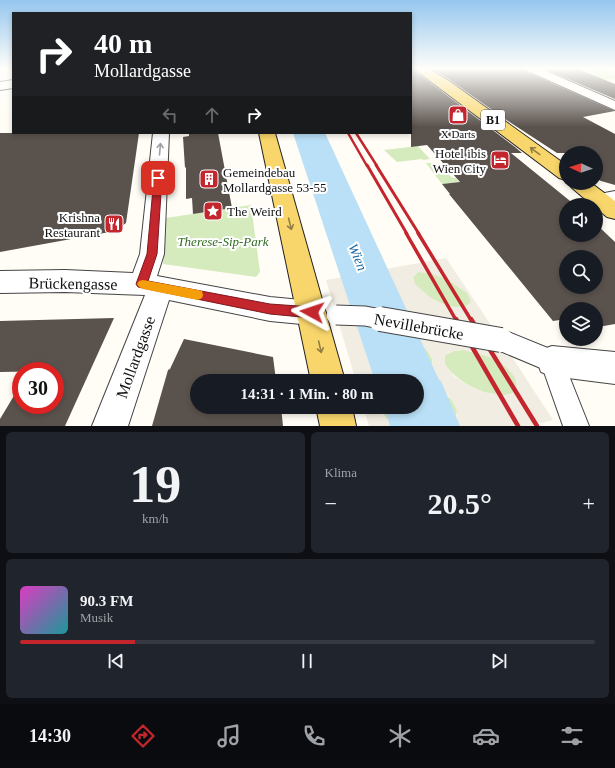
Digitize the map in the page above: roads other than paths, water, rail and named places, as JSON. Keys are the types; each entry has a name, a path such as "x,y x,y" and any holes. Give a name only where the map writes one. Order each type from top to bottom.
{"main road":[{"name":"B1","path":"449,88 559,169"},
{"path":"267,134 324,314 328,374"},
{"path":"589,190 610,203"},
{"path":"335,414 338,426"}],"street":[{"path":"574,88 615,106"},
{"name":"Mollardgasse","path":"110,426 151,286 161,134"},
{"name":"Brückengasse","path":"0,282 65,281 151,286 270,309 324,314"},
{"name":"Nevillebrücke","path":"324,314 387,320 500,340 552,361"},
{"path":"576,426 552,361 615,368"}],"waterway":[{"name":"Wien","path":"309,134 404,374"},
{"name":"Wien","path":"420,414 425,426"}],"railway":[{"path":"349,134 367,166"},
{"path":"357,134 377,166"},
{"path":"367,165 407,234"},
{"path":"376,165 419,234"},
{"path":"406,233 456,320"},
{"path":"418,233 471,320"},
{"path":"456,319 518,426"},
{"path":"471,319 537,426"}],"place":[{"name":"X Darts","path":"458,115"},
{"name":"Hotel ibis Wien City","path":"500,160"},
{"name":"Gemeindebau Mollardgasse 53-55","path":"209,179"},
{"name":"The Weird","path":"213,211"},
{"name":"Krishna Restaurant","path":"114,224"}],"park label":[{"name":"Therese-Sip-Park","path":"223,241"}]}
